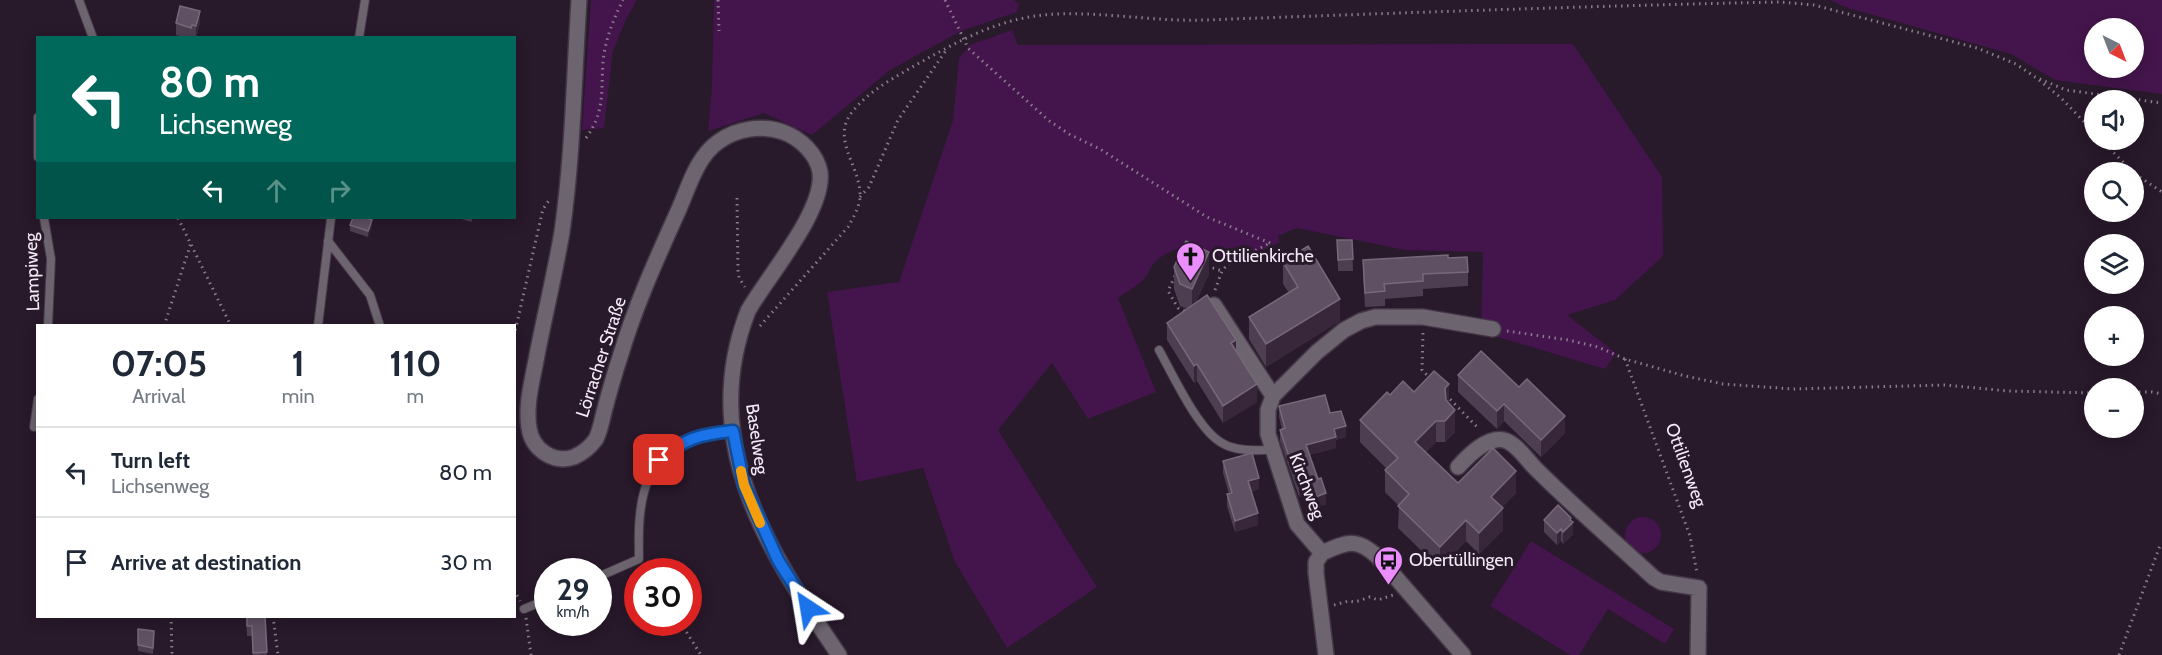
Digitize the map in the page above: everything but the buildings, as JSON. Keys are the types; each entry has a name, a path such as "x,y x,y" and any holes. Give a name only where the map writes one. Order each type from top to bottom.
{"street":[{"name":"Lörracher Straße","path":"579,0 571,142 562,232 530,394 528,425 532,442 538,449 560,459 574,457 587,449 597,437 621,354 641,297 701,161 718,142 736,132 772,129 791,135 804,143 811,154"},
{"name":"Baselweg","path":"811,154 820,174 818,192 803,225 757,295 742,327 731,379 731,409 744,485 763,531 786,574 839,655"},
{"path":"1214,305 1274,396 1317,352 1350,326 1375,317 1423,317 1493,329"},
{"name":"Kirchweg","path":"1274,396 1268,410 1268,434 1297,524 1322,553"},
{"path":"1458,467 1473,452 1491,441 1504,440 1514,446 1551,484 1654,578 1661,582 1699,588 1698,655"},
{"path":"1326,655 1316,562 1322,553 1340,545 1352,543 1366,546 1378,556 1463,655"}],"lane":[{"path":"80,0 92,33"},
{"path":"359,36 365,0"},
{"name":"Lampiweg","path":"45,219 51,259 48,324"},
{"path":"318,324 331,219"},
{"path":"328,241 370,295 379,324"},
{"path":"1159,350 1199,419 1212,436 1223,444 1240,449 1273,450"},
{"path":"34,427 36,413"},
{"path":"612,571 639,559 640,510 646,484 659,460 671,450 696,436 733,431"},
{"path":"525,609 534,605"}],"path":[{"path":"571,142 584,142 598,118 602,105 603,61 608,35 623,0"},
{"path":"718,0 718,31"},
{"path":"945,0 968,48 1048,120 1069,134 1100,149 1206,217 1270,243 1227,265 1222,271 1214,293 1214,305"},
{"path":"860,198 858,180 845,145 843,131 850,114 867,96 885,83 963,38 976,32 1042,15 1091,15 1191,21 1510,8 1779,2 1814,5 1977,48 2016,64 2060,97 2084,122"},
{"path":"742,327 752,330 761,326 848,227 860,198 869,187 898,120 948,47"},
{"path":"2035,77 2066,90 2162,103"},
{"path":"2111,150 2135,174 2162,192"},
{"path":"516,327 543,209 568,178"},
{"path":"737,198 739,279 744,286 757,295"},
{"path":"179,219 230,324"},
{"path":"165,324 191,243"},
{"path":"1200,262 1222,271"},
{"path":"1176,273 1168,291 1178,308 1185,312 1192,311"},
{"path":"1423,317 1422,370 1430,378"},
{"path":"1493,329 1568,340 1598,347 1625,359 1723,384 1793,389 1945,385 2008,391 2084,393"},
{"name":"Ottilienweg","path":"1625,359 1690,536 1699,588"},
{"path":"2144,392 2162,394"},
{"path":"1445,394 1491,441"},
{"path":"2119,655 2161,543"},
{"path":"1337,604 1370,597 1378,600 1407,590"},
{"path":"525,609 531,655"},
{"path":"171,618 172,655"},
{"path":"273,618 278,655"},
{"path":"689,636 701,655"}],"shaded area":[{"path":"591,0 637,0 627,17 613,51 604,128 582,130"},
{"path":"714,0 1014,0 1019,4 1017,12 961,31 890,70 812,135 764,113 708,131 712,86"},
{"path":"1830,0 2162,0 2162,94 2055,80 2011,54 1845,7"},
{"path":"1012,30 1018,45 1573,44 1662,177 1663,256 1615,300 1567,315 1616,353 1605,369 1481,332 1483,252 1405,250 1297,228 1278,236 1280,242 1233,263 1196,249 1177,249 1168,253 1155,261 1142,281 1118,298 1156,392 1088,419 1052,363 998,430 1097,587 1007,648 955,562 923,468 857,482 827,292 899,282 953,120 959,58 970,45"},
{"path":"1643,517 1655,523 1661,535 1655,547 1643,553 1631,547 1625,535 1631,523"},
{"path":"1531,541 1674,629 1665,644 1608,609 1579,655 1570,655 1490,606"}],"slow traffic":[{"path":"741,471 744,485 760,523"}],"place":[{"name":"Ottilienkirche","path":"1191,282"},
{"name":"Obertüllingen","path":"1388,586"}],"route":[{"path":"659,460 671,450 696,436 733,431 744,485 763,531 786,574 808,608"}]}
